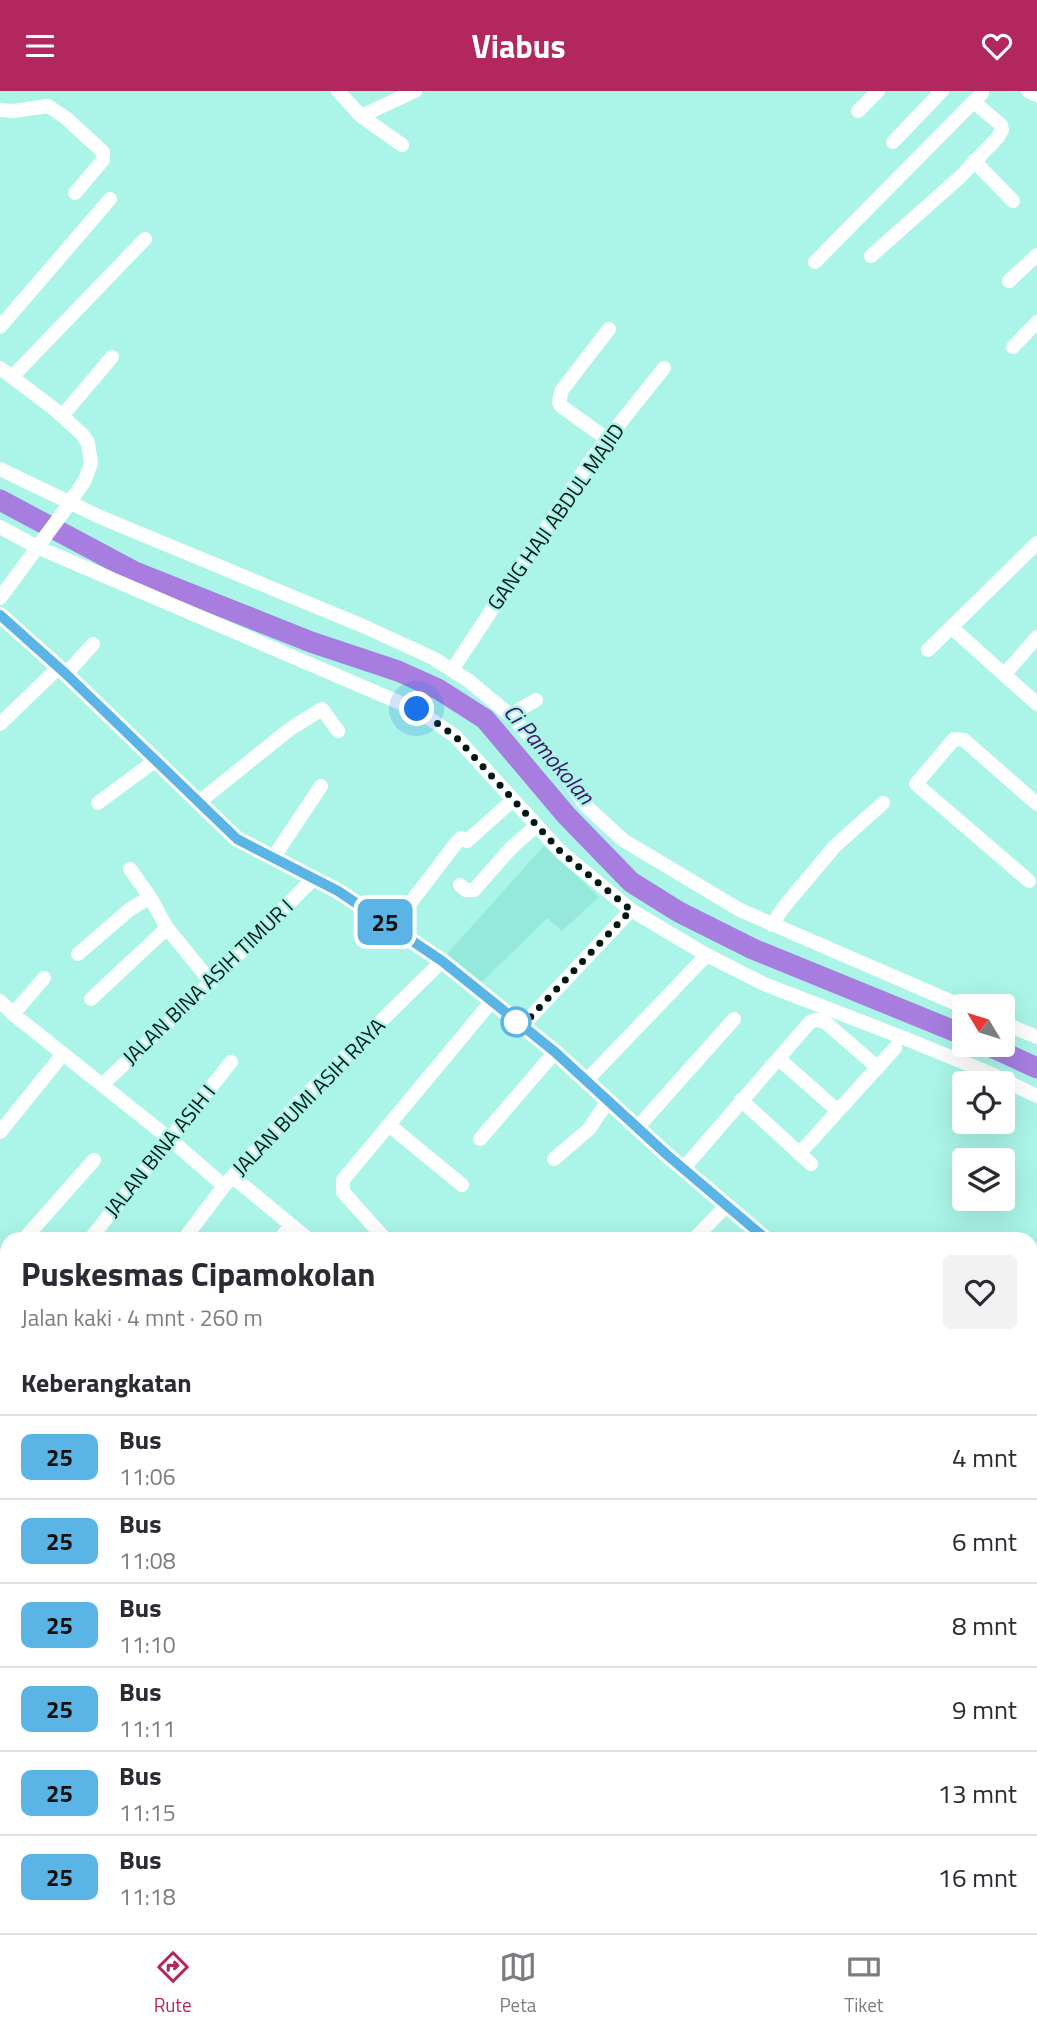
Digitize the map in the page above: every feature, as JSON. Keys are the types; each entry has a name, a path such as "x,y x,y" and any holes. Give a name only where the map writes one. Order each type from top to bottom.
{"street":[{"path":"338,91 361,115 402,145"},
{"path":"361,115 415,91"},
{"path":"858,111 878,91"},
{"path":"893,142 942,91"},
{"path":"1028,91 1037,95"},
{"path":"815,262 982,94 1002,130 974,162 871,256"},
{"path":"0,110 48,106 66,118 103,152 103,160 75,193"},
{"path":"974,162 1013,201"},
{"path":"0,327 110,199"},
{"path":"0,598 67,507 89,471 91,451 82,434 6,372 145,239"},
{"path":"1009,281 1037,255"},
{"path":"1013,347 1037,323"},
{"path":"607,439 561,407 559,401 562,390 608,329"},
{"path":"62,416 112,357"},
{"name":"GANG HAJI ABDUL MAJID","path":"452,670 607,439 664,368"},
{"path":"0,469 67,507 363,626 433,658 510,715 559,768 586,806 603,824 623,839 685,878 772,925 952,1002"},
{"path":"0,527 41,542 417,709 455,736 535,827 631,910 705,954 764,984 987,1072 1037,1096"},
{"path":"928,650 1037,543"},
{"path":"0,615 237,839 338,891 442,961 555,1052 683,1169 758,1232"},
{"path":"951,627 1037,704"},
{"path":"1004,674 1037,637"},
{"path":"0,724 93,644"},
{"path":"510,715 536,700"},
{"path":"199,802 290,729 322,709 338,731"},
{"path":"1029,881 916,784 954,739 964,740 1037,804"},
{"path":"97,803 156,760"},
{"path":"272,858 321,786"},
{"path":"391,927 457,842 461,838 467,841 513,800"},
{"path":"772,925 835,846 883,803"},
{"path":"460,885 466,890 474,890 512,847 535,827"},
{"path":"130,869 167,927 211,982"},
{"name":"JALAN BINA ASIH TIMUR I","path":"102,1085 211,982 314,878"},
{"path":"78,954 129,910 150,897"},
{"path":"522,1026 631,910"},
{"path":"91,999 167,927"},
{"name":"JALAN BUMI ASIH RAYA","path":"190,1232 299,1102 442,961"},
{"path":"586,1081 701,961"},
{"path":"13,1014 44,978"},
{"path":"0,1000 13,1014 170,1139 300,1232"},
{"path":"379,1232 343,1192 343,1181 491,1002"},
{"path":"637,1128 734,1019"},
{"path":"683,1169 810,1022 819,1020 878,1068"},
{"path":"1015,1028 1037,1037"},
{"path":"799,1154 895,1048"},
{"path":"480,1139 555,1052"},
{"path":"0,1132 63,1054"},
{"path":"779,1059 838,1111"},
{"name":"JALAN BINA ASIH I","path":"96,1232 231,1062"},
{"path":"741,1100 811,1164"},
{"path":"554,1159 589,1129 608,1101"},
{"path":"389,1125 462,1185"},
{"path":"30,1232 94,1160"},
{"path":"701,1232 726,1206"},
{"path":"286,1232 291,1225"}],"shaded area":[{"path":"544,846 599,897 562,931 547,918 482,982 447,954"}],"waterway":[{"name":"Ci Pamokolan","path":"0,500 135,572 311,642 398,671 438,689 485,719 566,815 631,882 679,912 753,949 952,1030"},
{"name":"Ci Pamokolan","path":"1013,1057 1037,1068"}],"bus line":[{"name":"25","path":"0,615 66,674 237,839 338,891 442,961 555,1052 666,1154 758,1232"}],"route":[{"path":"417,709 455,736 535,827 631,910 522,1026 516,1022"}]}
